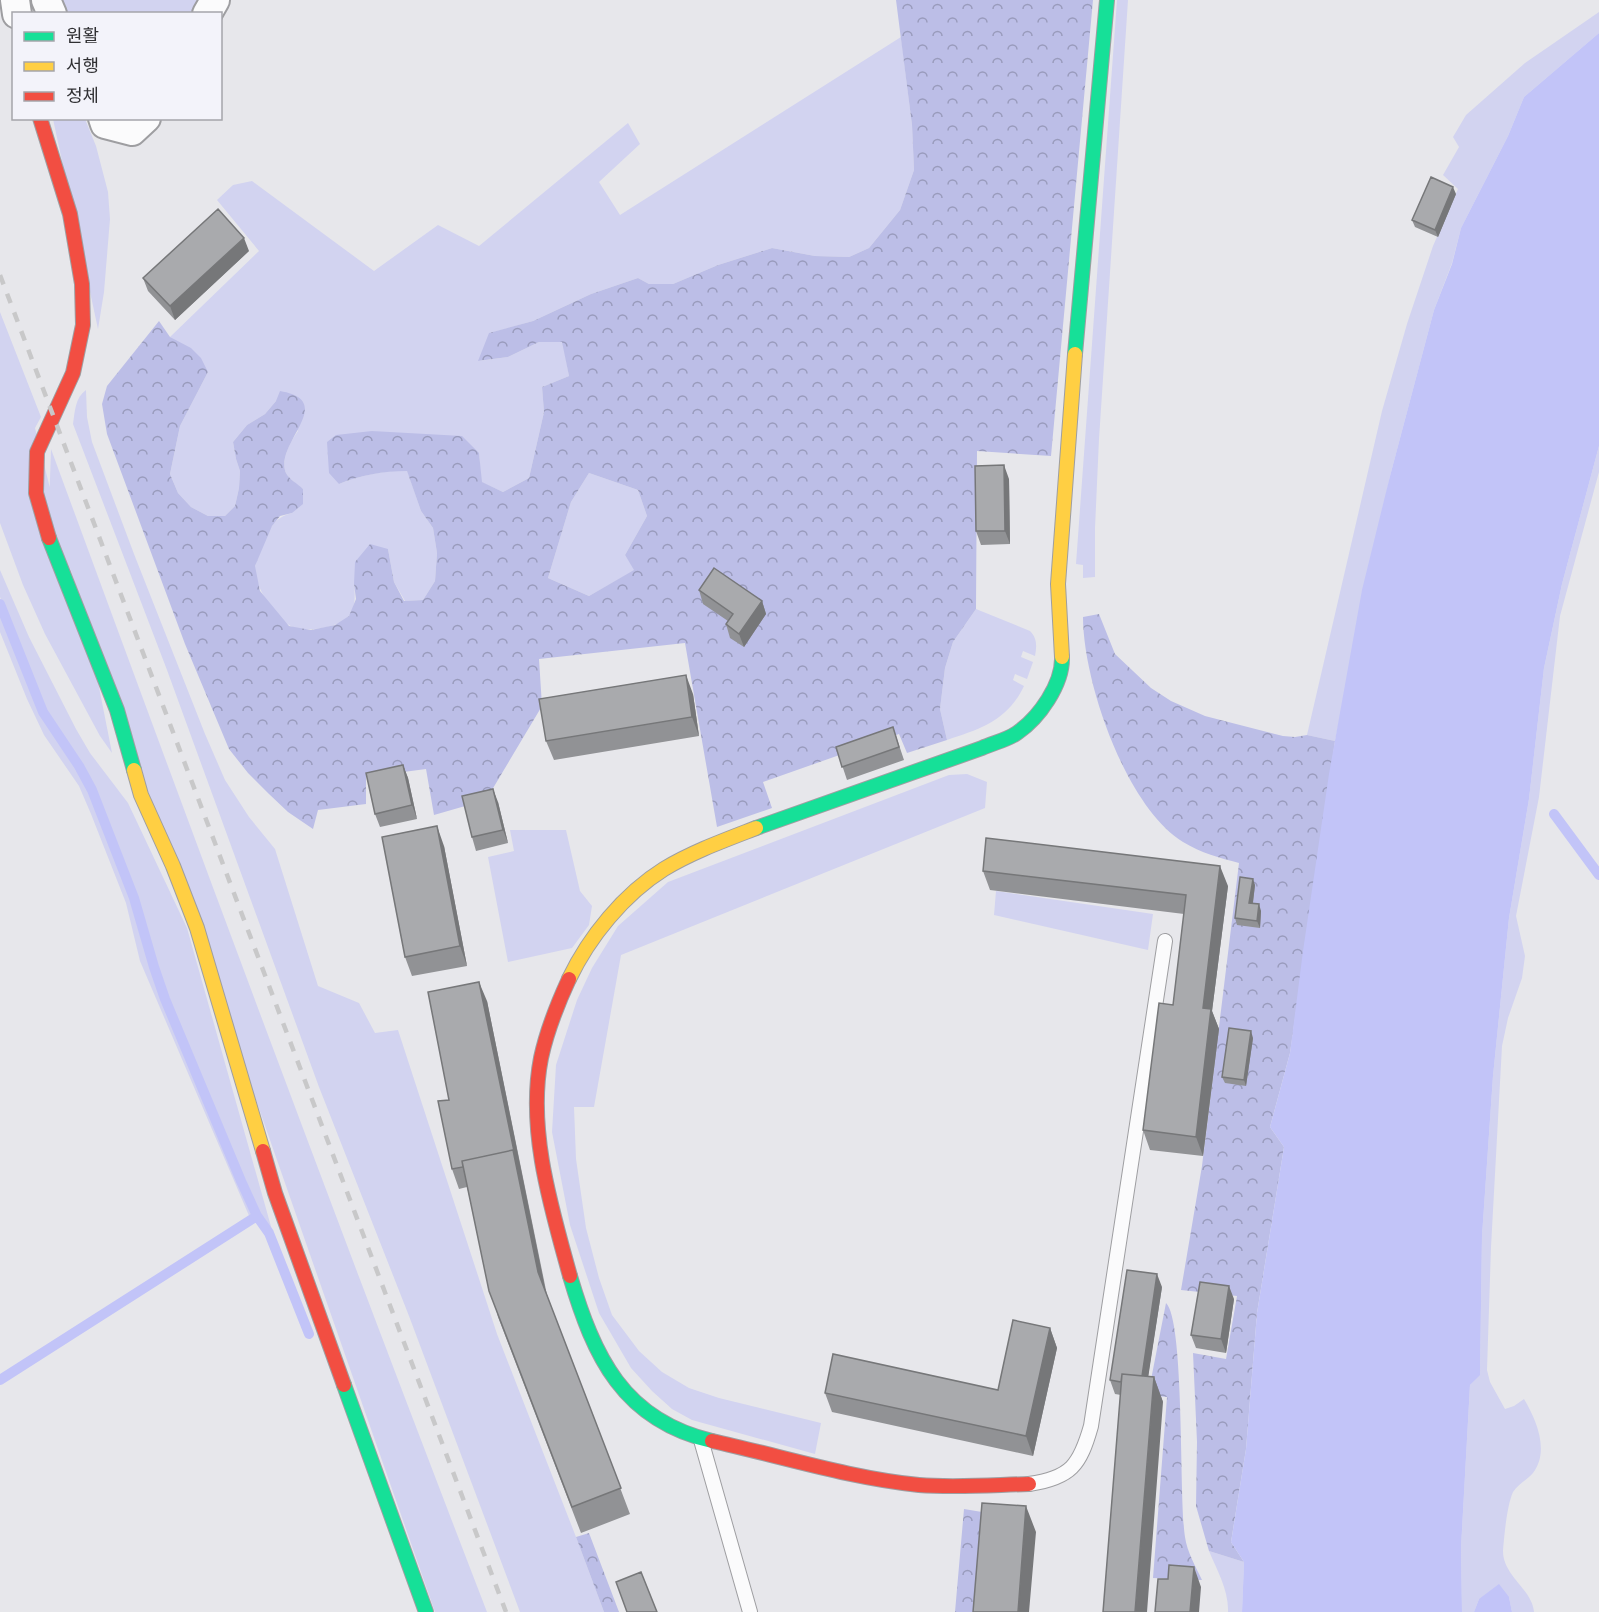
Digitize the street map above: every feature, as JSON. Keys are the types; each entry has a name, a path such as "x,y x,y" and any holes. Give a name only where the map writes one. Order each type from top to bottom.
{"street":[{"path":"1029,1484 924,1485 888,1481 700,1438 670,1428 647,1414 617,1383 598,1352 571,1282 544,1167 538,1115 538,1085 547,1035 570,976 601,927 650,879 672,864 738,834 1017,734 1042,709 1052,694 1062,664 1058,584 1107,0"},
{"path":"41,120 70,213 82,284 83,325 73,373 37,452 36,492 45,527 117,710 141,795 173,866 197,928 276,1193 426,1612"},
{"path":"104,120 105,124 132,131 144,120"}],"lane":[{"path":"1029,1484 1048,1481 1064,1474 1074,1465 1084,1450 1090,1426 1165,941"},
{"path":"700,1438 750,1612"}],"shaded area":[{"path":"55,0 208,0 201,12 61,12"},
{"path":"1117,0 1128,0 1099,439 1095,577 1083,578 1083,565 1076,564"},
{"path":"1599,12 1599,33 1524,97 1508,136 1461,228 1452,263 1434,310 1390,476 1335,741 1307,735 1382,411 1407,324 1433,246 1458,189 1443,175 1459,147 1453,137 1466,115 1525,63"},
{"path":"1599,33 1599,446 1562,584 1544,668 1529,799 1509,918 1493,1076 1482,1236 1480,1375 1470,1385 1461,1548 1462,1612 1242,1612 1244,1562 1231,1542 1246,1449 1257,1313 1284,1147 1270,1127 1290,1053 1329,774 1362,590 1434,310 1452,264 1461,228 1508,136 1524,97"},
{"path":"901,37 912,125 914,170 900,210 869,248 849,257 815,256 772,248 718,265 673,284 649,284 638,278 591,294 533,321 490,333 479,361 508,357 539,342 563,342 569,376 542,387 544,412 529,478 503,492 481,482 479,453 372,431 339,484 372,474 407,470 421,511 433,528 437,553 435,581 423,600 405,601 394,582 388,549 354,584 353,608 349,616 337,624 311,629 295,628 283,620 271,607 258,582 256,561 270,529 276,521 292,513 303,489 288,476 284,465 289,447 298,431 276,401 265,414 247,425 233,442 240,471 239,488 235,506 225,516 208,516 191,507 178,493 170,474 180,426 208,372 170,337 259,251 217,200 233,185 252,181 374,271 438,225 479,246 628,123 640,144 599,182 620,215"},
{"path":"53,120 85,120 96,146 108,192 110,219 104,292 98,329"},
{"path":"0,312 41,417 35,428 97,677 112,753 100,736 45,634 23,585 0,523"},
{"path":"86,390 87,417 92,442 134,554 225,780 249,817 275,849 318,986 359,1003 375,1033 398,1030 497,1334 604,1612 520,1612 409,1316 319,1087 167,670 73,424 78,401"},
{"path":"1599,446 1599,472 1560,616 1539,797 1516,916 1525,956 1522,978 1508,1018 1502,1046 1487,1370 1490,1382 1505,1409 1524,1399 1537,1425 1541,1445 1538,1464 1533,1473 1513,1492 1506,1521 1503,1551 1508,1568 1528,1596 1534,1612 1512,1612 1509,1597 1479,1599 1474,1612 1462,1612 1461,1548 1470,1385 1480,1374 1482,1236 1493,1076 1509,918 1529,799 1544,668 1562,584"},
{"path":"51,449 267,1032 487,1612 435,1612 49,508"},
{"path":"589,473 638,490 647,516 625,555 635,570 589,596 548,578 571,502"},
{"path":"0,570 29,637 76,729 90,753 128,803 187,928 272,1230 259,1216 180,1029 156,967 136,894 97,794 77,756 47,711 0,597"},
{"path":"976,609 1030,631 1036,642 1035,656 1023,651 1021,657 1033,662 1027,679 1015,674 1013,680 1024,686 1002,715 971,732 947,740 940,709 945,668 953,642"},
{"path":"0,611 40,712 87,786 131,900 148,961 163,1003 253,1216 250,1218 140,961 126,903 79,786 44,735 27,699 0,632"},
{"path":"967,774 987,782 985,808 621,955 594,1107 574,1107 576,1159 586,1228 599,1278 612,1315 639,1351 662,1372 689,1388 719,1398 821,1423 815,1454 692,1420 672,1409 631,1368 599,1313 570,1225 552,1132 556,1065 577,1000 592,968 618,926 668,882 949,775"},
{"path":"510,830 566,830 580,891 592,906 589,925 572,948 508,962 488,857 514,851"},
{"path":"996,891 1153,914 1148,950 994,915"},
{"path":"1209,1551 1244,1562 1242,1612 1228,1612 1225,1588"},
{"path":"1499,1584 1509,1597 1512,1612 1474,1612 1479,1599"}],"green space":[{"path":"896,0 1093,0 1051,456 977,451 976,609 953,642 945,668 940,709 947,740 907,753 899,734 763,782 772,808 717,827 685,643 539,659 542,706 486,800 434,815 426,769 366,777 366,804 318,810 313,829 288,812 248,773 229,749 185,644 107,434 102,404 107,386 159,321 170,337 191,348 201,358 208,372 180,426 170,474 178,493 191,507 208,516 225,516 235,506 239,488 240,471 233,442 247,425 265,414 276,401 280,391 297,396 304,404 304,414 284,462 287,475 303,489 303,504 292,513 280,516 272,526 255,566 260,591 289,626 311,630 335,625 349,616 356,599 355,562 370,544 388,549 394,582 404,601 423,600 435,581 437,553 433,528 421,511 407,471 372,474 339,484 329,473 327,442 336,435 372,431 462,436 479,453 482,482 503,492 529,478 544,412 542,387 569,376 562,342 539,342 508,357 478,361 489,333 533,321 591,294 638,278 649,284 673,284 718,265 772,248 815,256 849,257 869,248 900,210 914,170 912,125","holes":["589,473 638,490 647,516 625,555 634,570 589,596 548,578 571,502"]},
{"path":"1099,614 1115,654 1151,688 1171,701 1205,716 1283,736 1307,735 1335,741 1290,1053 1270,1127 1284,1147 1257,1313 1246,1449 1231,1542 1244,1562 1209,1551 1196,1506 1197,1442 1193,1353 1226,1359 1237,1296 1181,1290 1202,1166 1239,863 1204,852 1183,842 1162,825 1143,801 1126,773 1100,708 1085,644 1083,617"},
{"path":"1166,1303 1172,1317 1179,1375 1185,1537 1202,1580 1153,1578 1167,1397 1148,1395"},
{"path":"964,1509 982,1512 977,1612 955,1612"},
{"path":"589,1533 619,1612 604,1612 576,1537"}],"building":[{"path":"1431,177 1453,187 1435,230 1412,220"},
{"path":"218,209 244,238 170,306 143,278"},
{"path":"1004,465 1005,531 976,531 975,466"},
{"path":"714,568 762,601 739,634 726,624 733,614 699,590"},
{"path":"686,675 692,717 546,741 539,699"},
{"path":"893,727 899,747 842,767 836,747"},
{"path":"403,765 412,805 375,814 366,773"},
{"path":"493,789 503,830 472,837 462,796"},
{"path":"437,826 460,946 405,957 382,837"},
{"path":"986,838 1220,866 1203,1008 1211,1009 1196,1137 1143,1130 1159,1003 1173,1005 1186,895 983,871"},
{"path":"1240,877 1253,879 1249,903 1259,904 1257,921 1235,918"},
{"path":"479,982 515,1156 513,1150 462,1161 463,1167 452,1169 438,1101 449,1100 428,992"},
{"path":"1229,1028 1251,1031 1244,1080 1222,1077"},
{"path":"513,1150 538,1272 621,1488 572,1507 489,1291 462,1161"},
{"path":"1127,1270 1157,1274 1142,1376 1122,1374 1121,1382 1110,1380"},
{"path":"1200,1282 1229,1286 1221,1339 1191,1335"},
{"path":"1013,1320 1050,1328 1026,1436 825,1393 833,1354 998,1390"},
{"path":"1122,1374 1154,1377 1135,1612 1103,1612"},
{"path":"982,1503 1026,1506 1018,1612 973,1612"},
{"path":"1169,1565 1194,1567 1190,1612 1155,1612 1158,1579 1168,1579"},
{"path":"641,1572 657,1612 627,1612 616,1582"}],"waterway":[{"path":"0,604 43,712 92,790 134,898 165,999 241,1181 257,1216 269,1233 309,1334"},
{"path":"1554,814 1599,875"},
{"path":"0,1380 257,1216"}],"railway":[{"path":"0,275 506,1612"}],"traffic: fast":[{"path":"1075,354 1107,0"},
{"path":"49,538 117,710 134,770"},
{"path":"756,828 1013,735 1025,727 1048,700 1058,678 1062,657"},
{"path":"570,1276 579,1305 602,1358 634,1401 656,1418 681,1431 712,1441"},
{"path":"344,1385 426,1612"}],"traffic: slow":[{"path":"1062,657 1058,584 1075,354"},
{"path":"134,770 141,795 173,866 197,928 263,1151"},
{"path":"569,979 597,932 649,879 686,857 756,828"}],"traffic: jam":[{"path":"41,120 70,214 82,284 83,325 73,373 37,452 36,493 49,538"},
{"path":"569,979 543,1048 537,1085 537,1112 543,1168 570,1276"},
{"path":"263,1151 275,1193 344,1385"},
{"path":"712,1441 893,1482 946,1486 1029,1484"}]}
